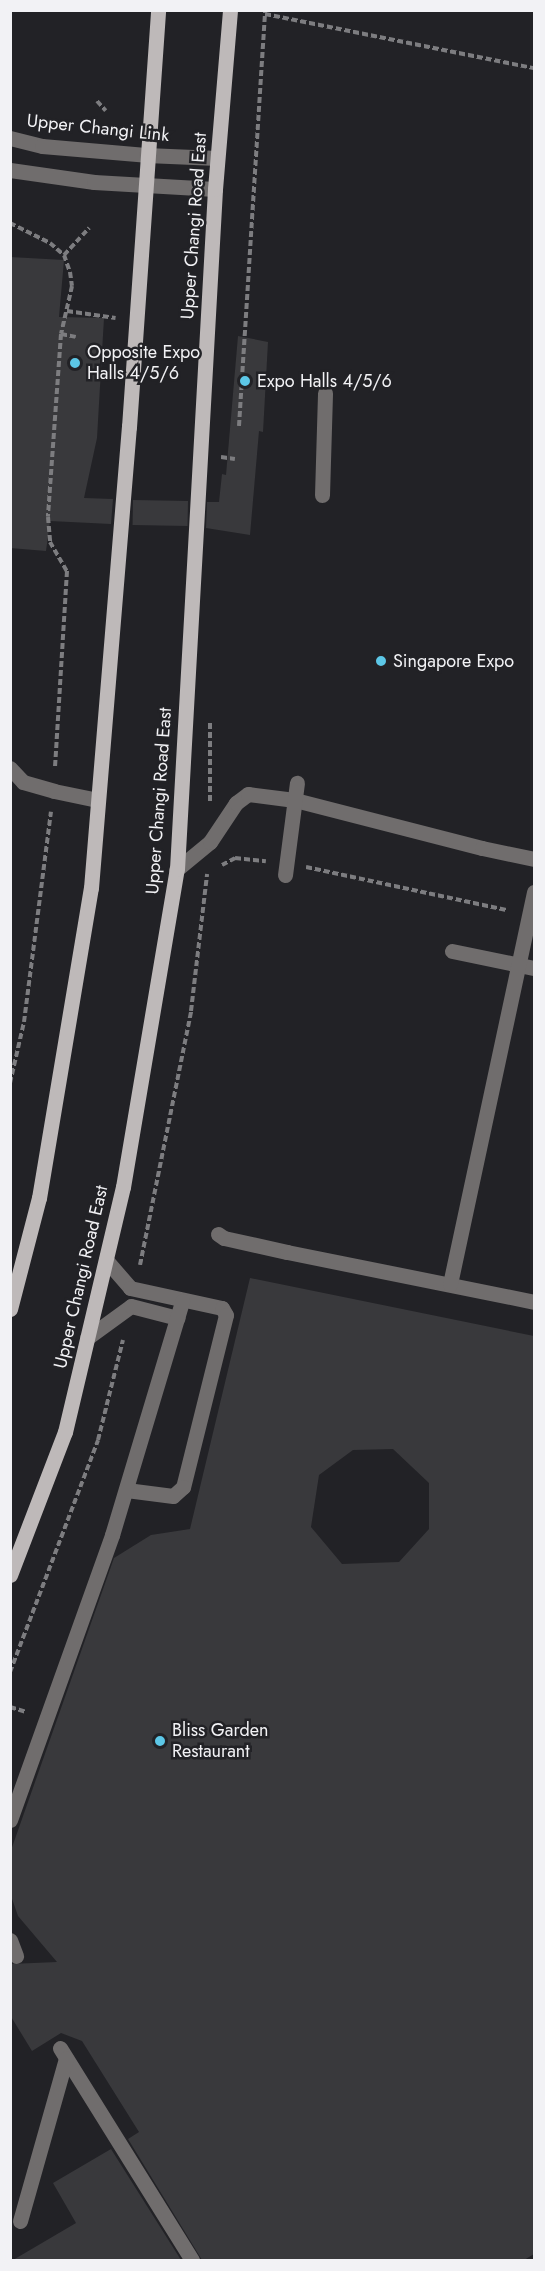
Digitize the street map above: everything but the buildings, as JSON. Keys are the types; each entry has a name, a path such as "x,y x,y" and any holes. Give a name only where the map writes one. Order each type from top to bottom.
{"main road":[{"path":"10,1309 39,1198 91,888 158,10"},
{"name":"Upper Changi Road East","path":"10,1575 65,1432 106,1260 123,1187 176,870 215,189 230,10"}],"street":[{"name":"Upper Changi Link","path":"10,138 42,146 146,155 217,158"},
{"path":"10,170 42,176 144,186 215,189"},
{"path":"322,495 325,393"},
{"path":"10,768 23,782 98,800"},
{"path":"286,869 297,783"},
{"path":"176,870 210,842 236,803 248,794 295,800 534,859"},
{"path":"450,1284 534,892"},
{"path":"452,951 534,968"},
{"path":"218,1234 224,1238 287,1252 534,1302"},
{"path":"106,1260 130,1288 222,1308 226,1315 183,1487 173,1496 126,1490"},
{"path":"10,1820 112,1535 182,1301"},
{"path":"87,1338 132,1306 177,1318"},
{"path":"10,1940 16,1956"},
{"path":"20,2221 63,2053 192,2260"}],"path":[{"path":"239,426 265,12 534,68"},
{"path":"97,101 106,111"},
{"path":"10,223 51,243 64,255 72,286 61,334 48,517 50,542 67,571 54,791 24,1022 10,1083"},
{"path":"64,255 89,228"},
{"path":"67,311 136,321"},
{"path":"61,334 75,337"},
{"path":"207,876 235,858 530,915"},
{"path":"10,1707 32,1714"}],"place":[{"name":"Opposite Expo Halls 4/5/6","path":"75,363"},
{"name":"Expo Halls 4/5/6","path":"245,381"},
{"name":"Singapore Expo","path":"381,661"},
{"name":"Bliss Garden Restaurant","path":"160,1741"}]}
